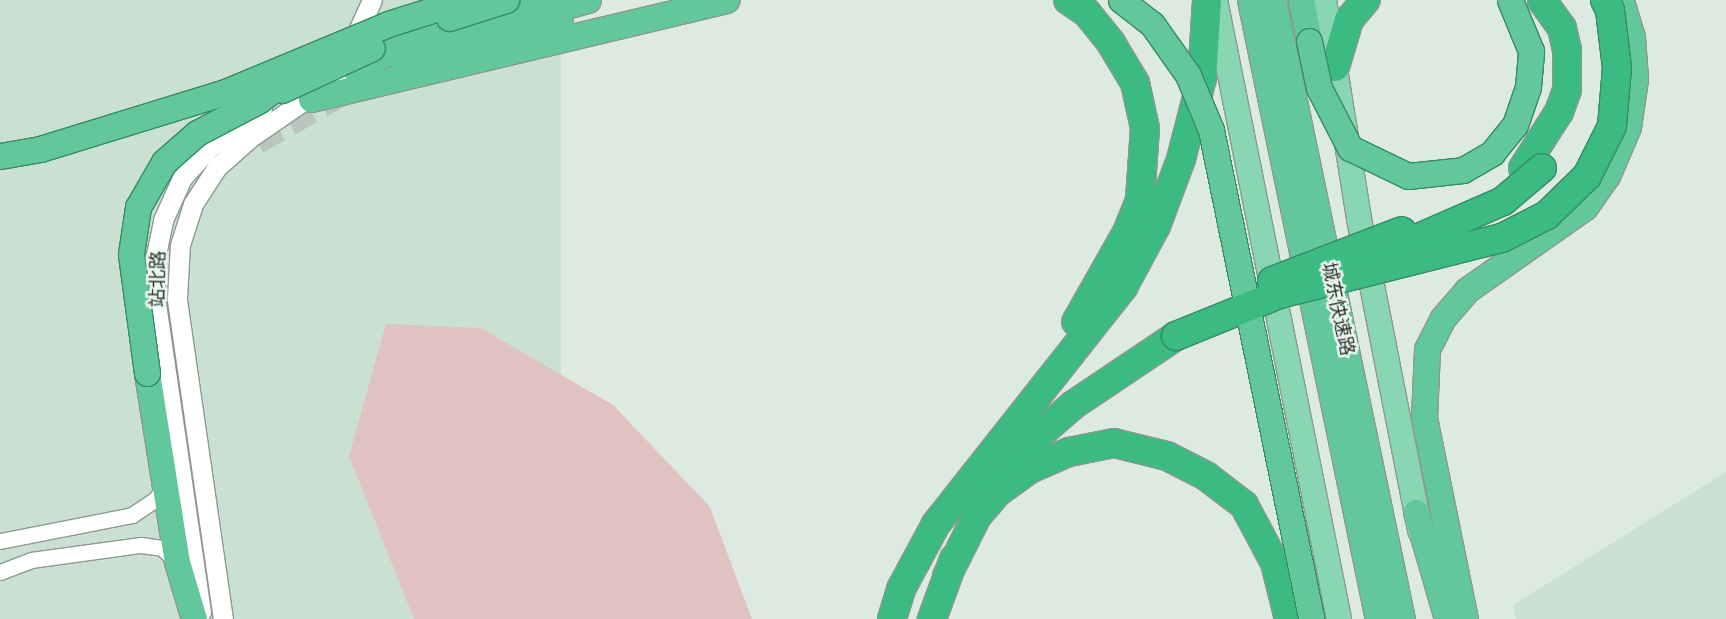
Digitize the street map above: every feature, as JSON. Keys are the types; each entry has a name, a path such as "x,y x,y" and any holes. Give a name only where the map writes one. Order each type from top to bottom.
{"highway":[{"path":"0,156 40,149 225,92 387,12 464,0"},
{"path":"194,619 177,562 147,373 131,254 138,207 164,162 197,133 371,48 506,0"},
{"path":"353,67 435,34 546,0"},
{"path":"588,0 402,59 583,18 688,0"},
{"path":"311,99 726,0"},
{"path":"1024,415 1126,234 1140,200 1144,166 1144,128 1135,84 1111,43 1087,13 1068,0"},
{"path":"1121,0 1152,24 1188,75 1212,130 1311,619"},
{"path":"892,619 901,589 936,524 1024,415 1123,287 1156,226 1181,159 1202,78 1207,0"},
{"name":"城东快速路","path":"1250,0 1378,619"},
{"name":"城东快速路","path":"1273,0 1402,619"},
{"path":"1301,0 1319,88 1332,121 1350,148 1408,176 1463,170 1492,153 1515,125 1528,87 1531,51 1510,0"},
{"path":"1335,67 1349,20 1366,0"},
{"path":"932,619 947,576 981,497 1008,462 1072,405 1171,332 1276,295 1484,211 1533,168 1567,90 1568,50 1562,28 1542,0"},
{"path":"989,458 1079,384 1171,332 1219,302 1465,204 1533,168 1559,151 1581,92 1584,65 1576,26 1564,0"},
{"path":"1276,295 1502,238 1547,215 1587,176 1612,126 1617,68 1605,0"},
{"path":"1465,619 1424,418 1428,349 1442,319 1467,290 1584,207 1607,176 1628,127 1634,79 1632,37 1622,0"},
{"path":"258,102 286,79 387,12"},
{"path":"947,576 977,516 998,492 1030,469 1069,452 1114,443 1167,456 1206,476 1244,505 1275,563 1289,619"},
{"path":"1416,512 1447,619"}],"main road":[{"path":"1215,0 1339,619"},
{"path":"1324,0 1359,219 1436,619"}],"street":[{"name":"站北路","path":"202,619 155,297 155,259 163,220 182,178 209,148 348,52 372,0"},
{"name":"站北路","path":"223,619 177,298 180,245 193,204 217,167 251,137 311,99 353,67 387,12"},
{"path":"0,541 132,516 157,498 165,482"},
{"path":"0,572 31,560 141,545 162,548 177,562"}],"shaded area":[{"path":"0,0 561,0 561,619 0,619"},
{"path":"386,324 481,328 613,405 710,507 752,619 414,619 349,456"},
{"path":"1726,472 1726,619 1516,619 1513,605"}],"tunnel":[{"path":"257,141 402,59"}]}
